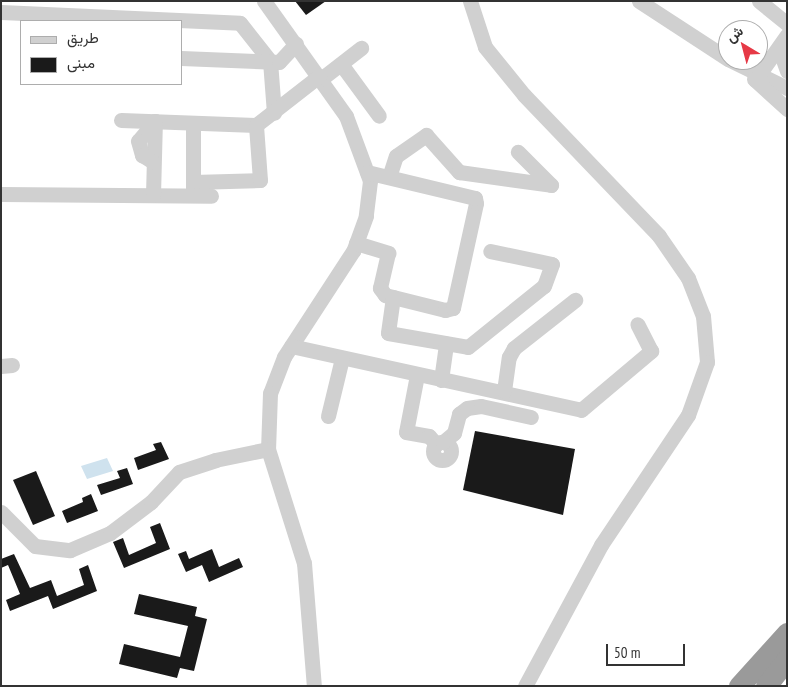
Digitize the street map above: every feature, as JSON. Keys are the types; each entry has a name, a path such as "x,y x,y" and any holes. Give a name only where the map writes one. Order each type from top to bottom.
{"highway":[{"path":"738,686 787,633"},
{"path":"766,686 787,659"}],"street":[{"path":"264,1 346,116 370,182 366,216 356,243 291,346 270,393 268,449 304,563 314,686"},
{"path":"470,1 485,47 524,95 659,236 688,278 703,316 705,335 707,362 688,415 601,545 524,686"},
{"path":"639,1 718,52"},
{"path":"759,1 787,24"},
{"path":"1,12 122,20"},
{"path":"182,22 240,23 270,61 274,113"},
{"path":"756,77 787,37"},
{"path":"787,37 782,57 787,71"},
{"path":"182,58 279,62 296,44"},
{"path":"121,120 256,125 361,48"},
{"path":"341,64 379,116"},
{"path":"745,70 756,77 787,109"},
{"path":"756,77 787,88"},
{"path":"152,195 153,162 142,155 138,142 155,121"},
{"path":"193,123 193,189"},
{"path":"1,194 152,195 260,180 256,125"},
{"path":"389,177 396,156 426,136 459,172 551,185 518,152"},
{"path":"356,243 388,253 380,288 381,293 445,310 454,308 476,203 469,195 367,172"},
{"path":"193,189 211,196"},
{"path":"393,297 388,333 468,347 544,286 552,264 490,251"},
{"path":"504,391 509,357 514,348 575,300"},
{"path":"291,346 417,375 504,391 581,410 651,351 637,324"},
{"path":"441,380 446,343"},
{"path":"328,416 342,358"},
{"path":"417,375 406,432 429,436 440,443 454,433 459,414 467,408 481,406 531,417"},
{"path":"1,512 35,546 70,550 110,533 151,502 179,472 215,460 268,449"}],"water":[{"path":"107,458 113,471 87,479 81,466"}],"building":[{"path":"295,1 326,1 306,15"},
{"path":"475,431 575,449 563,515 463,490"},
{"path":"161,442 169,459 138,470 134,458 156,450 153,444"},
{"path":"127,468 133,484 101,495 97,485 120,478 117,471"},
{"path":"36,471 55,516 33,525 13,480"},
{"path":"91,494 98,511 67,523 62,511 83,502 82,498"},
{"path":"160,523 170,549 124,568 113,542 123,538 129,555 156,543 150,527"},
{"path":"212,549 219,567 239,558 243,567 209,582 202,565 186,572 178,554 186,551 189,559"},
{"path":"14,554 30,588 51,580 57,596 84,585 79,569 88,565 97,591 53,609 48,596 10,611 6,600 20,594 8,565 1,568 1,559"},
{"path":"139,594 197,607 195,616 207,619 194,671 180,668 177,678 119,664 124,644 180,657 188,626 134,614"}]}
